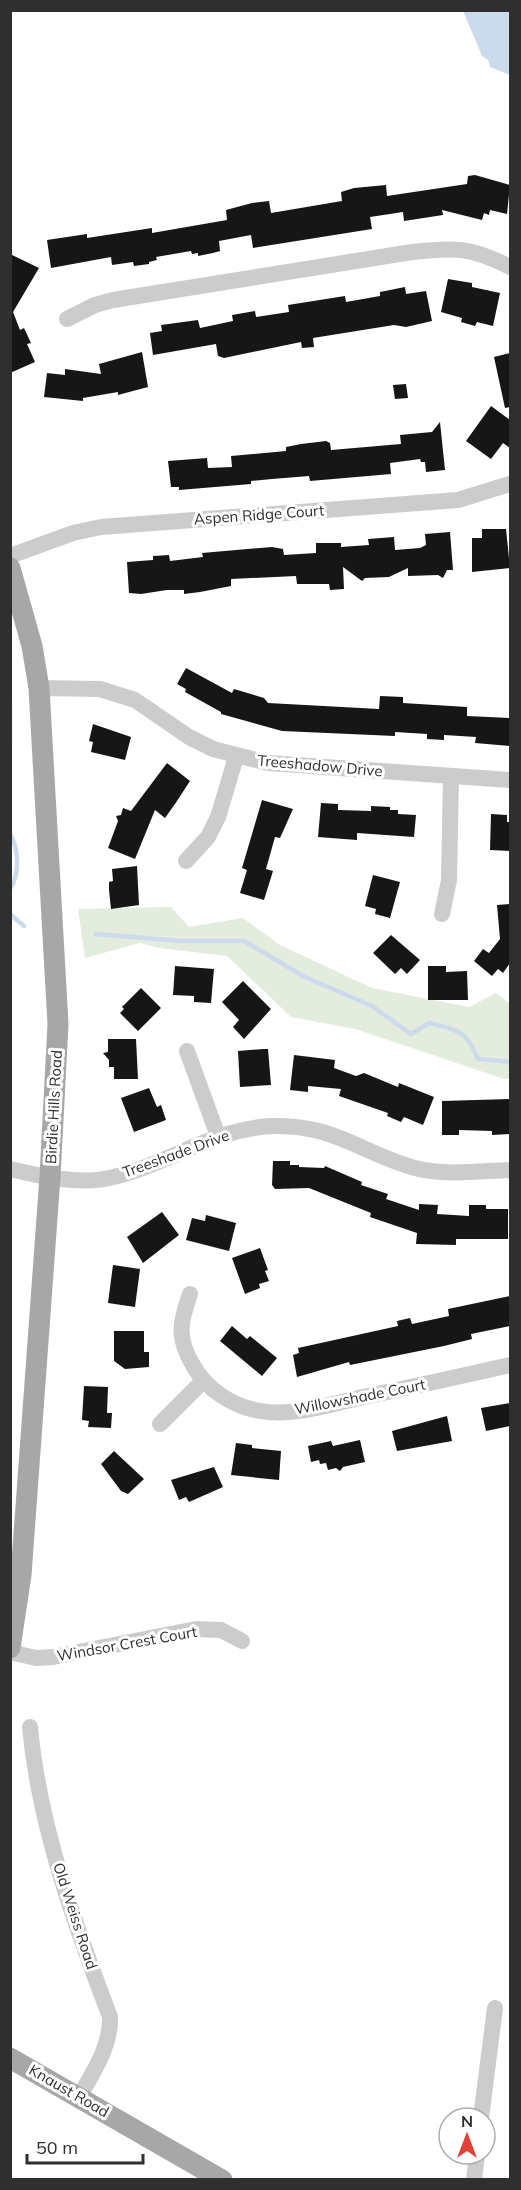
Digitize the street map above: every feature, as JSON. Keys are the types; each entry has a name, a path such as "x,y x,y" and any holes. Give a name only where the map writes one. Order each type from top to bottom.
{"main road":[{"name":"Birdie Hills Road","path":"10,568 32,646 39,688 58,1024 50,1177 21,1575 10,1650"},
{"name":"Knaust Road","path":"10,2058 222,2180"}],"street":[{"path":"67,319 94,305 113,300 421,250 449,247 482,252 510,267"},
{"name":"Aspen Ridge Court","path":"10,556 73,533 101,527 458,500 510,484"},
{"name":"Treeshadow Drive","path":"39,688 100,689 135,700 189,737 236,757 268,763 510,780"},
{"path":"186,861 208,837 218,818 236,757"},
{"path":"442,914 449,880 451,776"},
{"path":"187,1051 218,1136"},
{"name":"Treeshade Drive","path":"10,1169 50,1177 107,1179 142,1168 218,1136 273,1126 305,1128 337,1135 415,1168 440,1172 510,1170"},
{"name":"Willowshade Court","path":"190,1294 180,1330 183,1350 202,1382 232,1402 260,1411 287,1412 510,1365"},
{"path":"160,1424 202,1382"},
{"name":"Windsor Crest Court","path":"10,1650 36,1659 196,1629 221,1630 242,1641"},
{"name":"Old Weiss Road","path":"30,1727 42,1801 59,1867 110,2017 109,2034 98,2064 79,2097"},
{"path":"483,2106 495,2008"}],"shaded area":[{"path":"171,907 189,927 243,918 280,945 372,988 469,1007 496,993 510,1004 510,1078 504,1079 355,1029 291,1017 227,956 159,948 140,943 85,958 78,909"}],"water":[{"path":"463,11 510,11 510,75 490,67 488,60 482,56"}],"building":[{"path":"475,175 510,185 507,214 490,210 489,215 484,213 482,220 442,210 443,215 404,221 403,212 370,217 372,229 253,248 251,235 219,241 220,251 198,256 198,253 192,254 191,251 156,257 157,260 149,264 134,266 133,262 112,265 111,257 51,268 47,240 87,234 87,238 152,228 152,233 227,220 226,210 252,203 269,201 271,213 342,201 341,192 354,188 386,185 387,196 467,184 468,176"},
{"path":"10,254 39,268 13,312 20,330 24,328 31,343 27,344 35,362 10,373"},
{"path":"448,279 472,283 472,287 500,293 493,326 477,322 475,326 461,322 462,318 441,312"},
{"path":"405,287 406,294 426,291 432,321 406,327 394,325 313,338 314,347 302,348 301,342 224,358 218,356 216,344 153,355 150,333 162,331 161,325 198,320 200,328 233,321 232,315 255,311 256,317 289,312 288,305 345,296 346,302 380,296 380,292"},
{"path":"142,352 148,387 118,395 118,392 83,398 83,401 44,397 47,373 65,375 65,369 101,374 99,364"},
{"path":"510,353 510,407 505,408 494,357"},
{"path":"406,384 408,398 395,399 393,385"},
{"path":"491,406 510,420 510,448 503,443 491,459 466,441"},
{"path":"440,422 445,470 426,472 425,462 421,462 420,459 390,463 391,474 310,481 309,476 179,490 179,487 171,487 168,461 207,458 208,468 232,467 231,456 286,451 286,447 301,444 326,441 330,443 331,450 401,444 400,435 432,432"},
{"path":"482,529 506,529 510,568 472,572 472,538 482,538"},
{"path":"450,532 453,570 447,570 443,578 438,575 408,576 408,568 389,577 365,578 362,581 343,567 344,589 330,590 329,584 297,584 296,576 231,579 231,586 184,594 184,590 129,593 127,562 153,560 153,556 169,555 170,561 203,557 202,553 272,547 283,549 284,555 316,553 316,543 341,543 341,547 369,545 368,539 394,537 395,550 420,548 426,545 425,534"},
{"path":"186,668 232,693 234,689 264,698 268,703 379,709 380,696 403,697 403,703 467,707 467,716 510,718 510,746 475,743 476,737 444,735 444,740 427,739 427,734 395,732 395,736 282,731 221,714 185,692 186,689 177,684"},
{"path":"93,724 131,737 125,760 91,752 93,742 89,741"},
{"path":"167,763 190,781 175,804 165,818 155,810 135,859 108,848 118,821 116,816 121,815 123,808 131,811"},
{"path":"262,800 293,809 280,838 275,837 266,869 273,871 264,900 240,893 247,870 242,868"},
{"path":"321,803 338,804 338,810 371,811 371,806 390,807 390,810 398,810 398,814 416,815 414,837 357,833 357,840 318,837"},
{"path":"491,814 507,815 507,822 510,822 510,851 490,850"},
{"path":"137,866 139,905 111,909 109,882 113,881 112,869"},
{"path":"373,875 400,882 390,918 375,914 376,909 365,906"},
{"path":"510,904 510,963 503,973 498,969 492,976 474,961 483,949 489,953 500,939 497,905"},
{"path":"391,935 420,960 407,974 401,968 395,974 373,953"},
{"path":"175,966 214,969 211,1003 194,1002 194,996 173,995"},
{"path":"428,966 446,966 446,972 467,971 468,1000 428,1000"},
{"path":"243,981 271,1009 244,1039 233,1027 239,1020 222,1002"},
{"path":"141,988 161,1008 138,1031 120,1013 124,1009 122,1007"},
{"path":"108,1039 136,1039 138,1079 114,1079 114,1067 109,1067 109,1060 103,1053 108,1052"},
{"path":"268,1049 271,1085 240,1087 238,1051"},
{"path":"294,1055 335,1060 334,1068 356,1076 364,1073 398,1087 399,1083 434,1097 423,1125 404,1117 401,1122 387,1116 388,1113 339,1096 341,1089 308,1086 308,1092 290,1090"},
{"path":"149,1088 157,1107 161,1105 166,1120 134,1132 121,1098"},
{"path":"510,1099 510,1134 492,1135 492,1131 459,1130 459,1135 442,1135 442,1101"},
{"path":"273,1161 290,1161 290,1165 299,1165 299,1167 324,1168 325,1166 362,1182 361,1185 388,1194 386,1199 419,1210 419,1204 438,1205 437,1214 469,1216 469,1205 486,1205 486,1209 508,1209 508,1239 456,1239 456,1245 416,1244 417,1233 370,1217 371,1213 309,1188 275,1189 272,1185"},
{"path":"162,1212 179,1235 143,1263 127,1237"},
{"path":"206,1215 236,1223 229,1251 186,1240 192,1218 205,1221"},
{"path":"260,1248 268,1270 265,1271 269,1281 259,1284 260,1288 245,1294 232,1258"},
{"path":"113,1265 140,1269 135,1307 108,1303"},
{"path":"510,1296 510,1326 471,1334 472,1339 444,1346 350,1365 349,1362 297,1377 293,1355 299,1353 298,1348 398,1326 397,1321 410,1318 412,1324 449,1316 448,1309"},
{"path":"232,1326 247,1339 250,1336 277,1358 262,1376 220,1341"},
{"path":"114,1331 144,1331 144,1352 149,1352 149,1367 125,1369 114,1361"},
{"path":"84,1386 108,1387 107,1413 112,1413 111,1428 88,1427 89,1421 82,1420"},
{"path":"510,1403 510,1426 486,1431 481,1408"},
{"path":"447,1416 452,1441 397,1451 392,1431"},
{"path":"360,1440 365,1462 343,1467 340,1471 336,1468 328,1470 326,1463 320,1464 319,1460 311,1462 308,1446 331,1441 333,1446"},
{"path":"236,1443 252,1445 252,1448 281,1451 279,1480 231,1475"},
{"path":"114,1451 144,1479 128,1494 121,1491 101,1464"},
{"path":"214,1467 223,1487 189,1502 186,1497 179,1500 171,1480"}],"waterway":[{"path":"10,699 10,745"},
{"path":"10,834 17,862 10,889"},
{"path":"10,914 24,926"},
{"path":"96,934 182,941 244,941 305,977 372,1006 411,1034 429,1023 447,1028 465,1037 478,1059 510,1062"}]}
